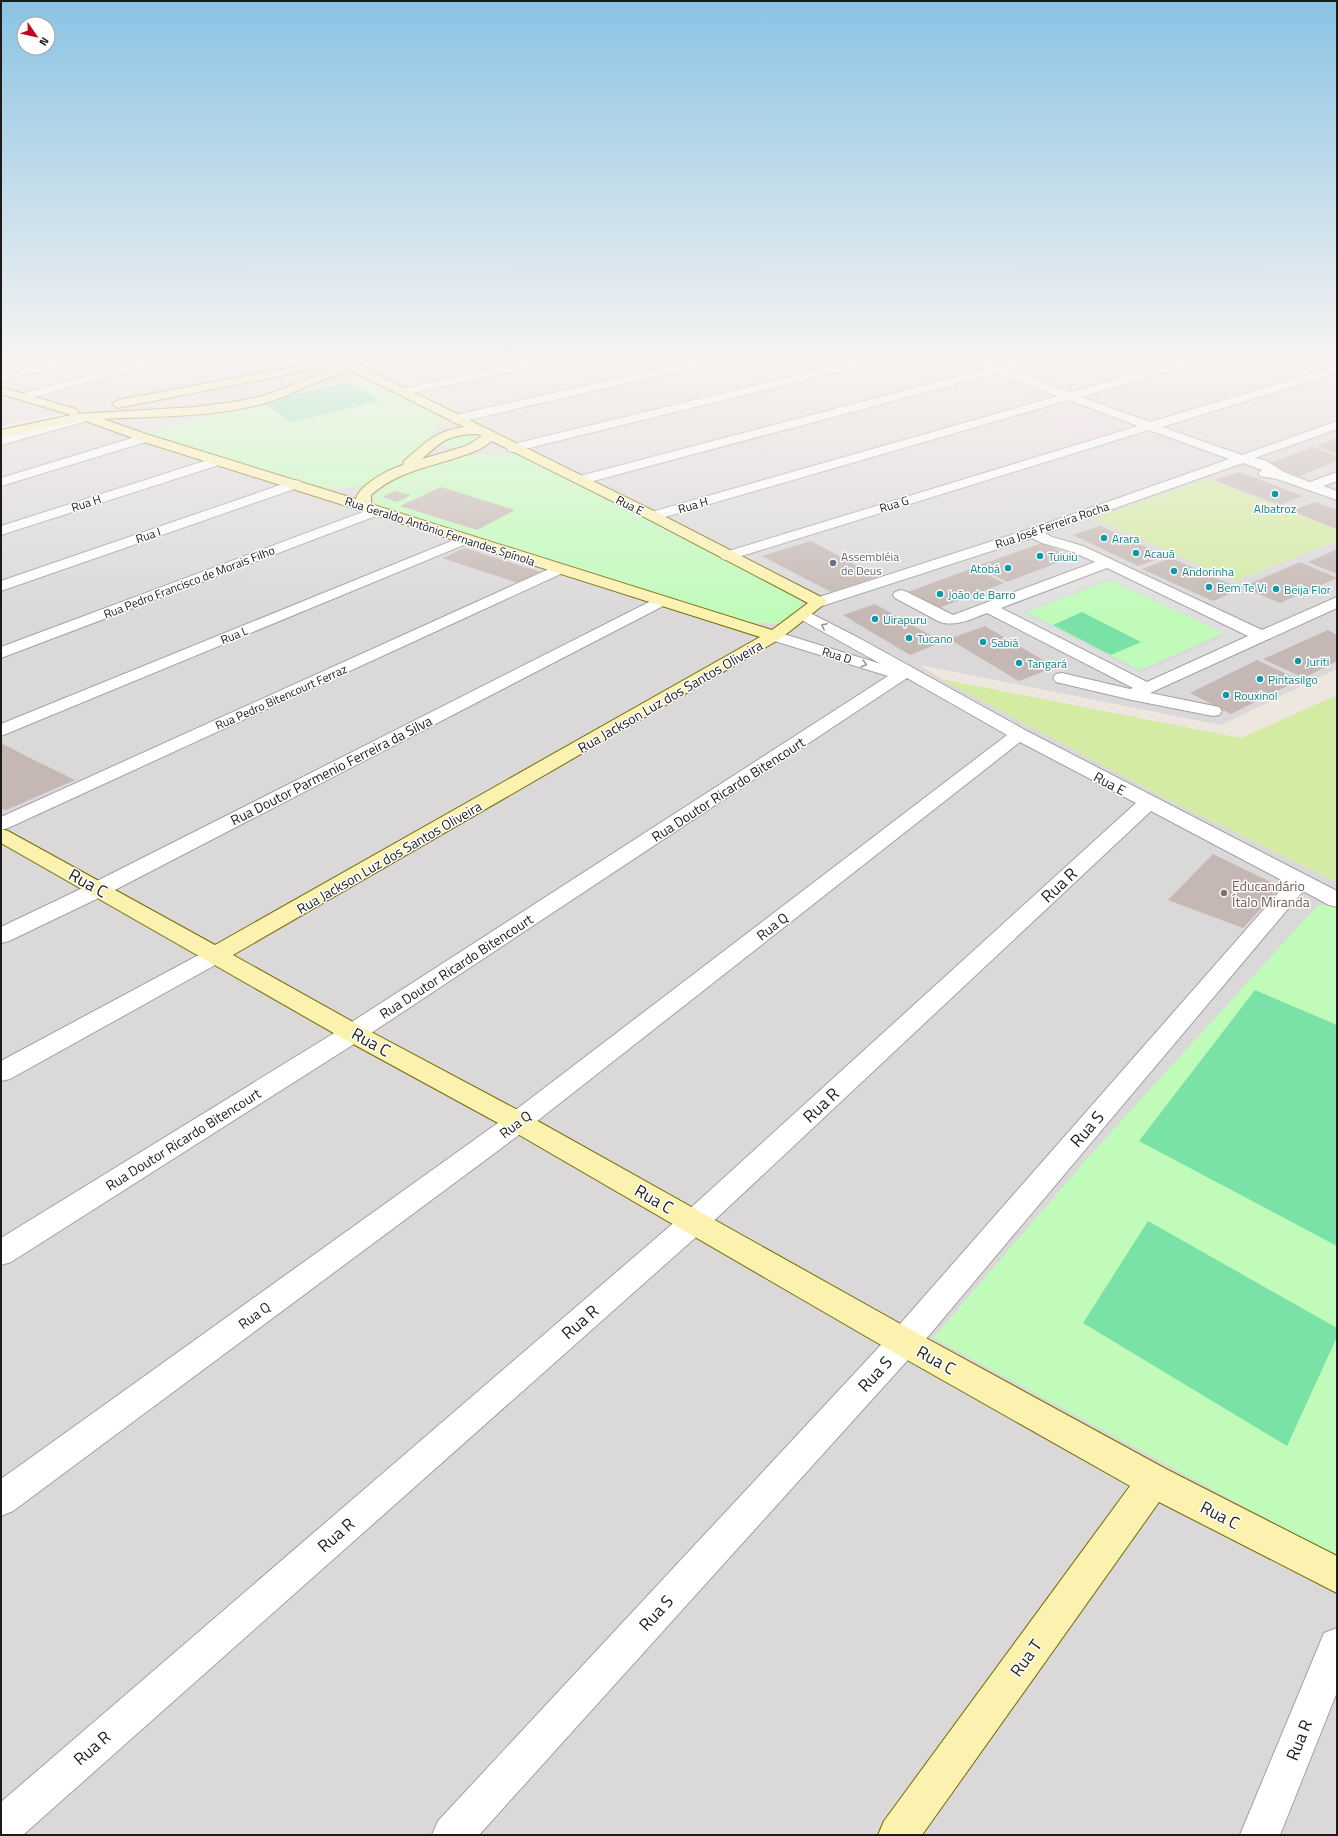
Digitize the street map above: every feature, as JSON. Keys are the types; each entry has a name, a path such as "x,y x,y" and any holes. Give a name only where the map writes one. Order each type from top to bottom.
{"street":[{"path":"1,482 120,446"},
{"name":"Rua Geraldo Antônio Fernandes Spínola","path":"169,446 295,484 774,636"},
{"path":"403,469 428,446"},
{"path":"442,446 462,451 516,449 529,446"},
{"path":"371,509 363,500 364,494 374,485 403,469 477,446"},
{"name":"Rua E","path":"510,446 653,516 727,556 820,602"},
{"path":"581,480 710,446"},
{"name":"Rua H","path":"653,516 897,446"},
{"name":"Rua G","path":"727,556 1084,446"},
{"path":"1196,446 1257,471 1279,475 1337,496"},
{"name":"Rua José Ferreira Rocha","path":"774,636 820,602 1046,528 1226,458 1244,458 1279,446"},
{"path":"1244,458 1268,467 1279,475"},
{"name":"Rua H","path":"1,531 217,461"},
{"path":"1311,486 1337,476"},
{"name":"Rua I","path":"1,586 295,484"},
{"path":"319,492 341,491 374,485"},
{"name":"Rua Pedro Francisco de Morais Filho","path":"1,653 371,509"},
{"path":"1046,528 1072,540 1078,549"},
{"path":"1032,532 1047,540 1078,549 1261,636"},
{"name":"Rua L","path":"1,731 466,539"},
{"path":"901,595 950,620 1107,563"},
{"name":"Rua Pedro Bitencourt Ferraz","path":"1,824 560,569"},
{"name":"Rua Doutor Parmenio Ferreira da Silva","path":"1,936 99,889 661,601"},
{"path":"1139,692 1337,602"},
{"path":"987,607 1139,692"},
{"name":"Rua E","path":"804,615 910,676 1299,882"},
{"name":"Rua D","path":"774,636 910,676"},
{"name":"Rua Jackson Luz dos Santos Oliveira","path":"1,1072 216,955 774,636"},
{"name":"Rua Doutor Ricardo Bitencourt","path":"1,1253 354,1033 910,676"},
{"path":"1062,678 1139,692 1213,711"},
{"name":"Rua Q","path":"1,1499 518,1122 1019,734"},
{"name":"Rua R","path":"1,1828 694,1222 1148,803"},
{"name":"Rua C","path":"1,836 99,889 354,1033 518,1122 904,1342 1154,1481 1323,1568"},
{"path":"1299,882 1337,900"},
{"name":"Rua S","path":"452,1835 904,1342 1299,882"},
{"name":"Rua T","path":"898,1835 1154,1481"},
{"name":"Rua R","path":"1260,1835 1337,1646"}],"shaded area":[{"path":"1,446 1337,446 1337,530 1207,479 1235,581 1337,541 1337,669 1221,725 920,665 941,679 1167,799 1337,882 1337,1835 1,1835","holes":["487,454 511,454 626,509 797,597 782,624 747,622 450,458"]},
{"path":"1107,569 1251,636 1144,684 999,609","holes":["1109,578 1227,635 1141,673 1024,612"]}],"green space":[{"path":"185,446 423,446 412,457 384,476 369,483 338,489 328,489 299,483"},
{"path":"447,446 465,446 457,448"},
{"path":"487,454 511,454 523,456 797,597 801,601 802,609 782,624 747,622 380,509 374,502 376,494 394,480 421,467 450,458"},
{"path":"1207,479 1337,530 1337,541 1235,581 1094,518"},
{"path":"1110,580 1224,633 1140,670 1026,612"},
{"path":"1082,612 1141,642 1111,655 1053,625"},
{"path":"941,679 1241,738 1337,695 1337,882 1167,799"},
{"path":"1318,905 1330,905 1337,908 1337,1557 933,1338 1092,1153"},
{"path":"1255,990 1337,1025 1337,1246 1139,1141"},
{"path":"1148,1221 1337,1328 1337,1337 1287,1446 1083,1323"}],"building":[{"path":"1316,446 1337,446 1337,454"},
{"path":"1313,447 1337,456 1337,461 1299,476 1267,464"},
{"path":"1239,472 1303,496 1280,505 1214,480"},
{"path":"441,487 515,510 477,530 400,506"},
{"path":"395,491 411,495 397,502 382,497"},
{"path":"1315,502 1337,510 1337,529 1291,511"},
{"path":"1100,526 1166,556 1138,566 1073,535"},
{"path":"811,541 878,577 831,592 762,556"},
{"path":"1042,543 1073,557 1007,582 977,566"},
{"path":"465,548 541,572 518,583 442,558"},
{"path":"1337,549 1337,574 1308,562 1333,551"},
{"path":"1171,558 1241,589 1213,601 1142,569"},
{"path":"1300,562 1337,578 1280,603 1242,587"},
{"path":"973,568 1004,583 939,608 908,592"},
{"path":"875,604 942,642 910,655 843,615"},
{"path":"985,626 1055,667 1019,681 949,639"},
{"path":"1328,630 1337,635 1337,661 1304,678 1263,659"},
{"path":"1257,660 1299,680 1231,714 1190,693"},
{"path":"1,743 75,780 6,810 1,808"},
{"name":"Educandário Ítalo Miranda","path":"1213,854 1281,887 1243,928 1168,900"}],"place":[{"name":"Albatroz","path":"1275,494"},
{"name":"Arara","path":"1104,538"},
{"name":"Acauã","path":"1136,553"},
{"name":"Tuiuiu","path":"1040,556"},
{"name":"Assembléia de Deus","path":"833,563"},
{"name":"Atobá","path":"1008,568"},
{"name":"Andorinha","path":"1174,571"},
{"name":"Bem Te Vi","path":"1209,587"},
{"name":"Beija Flor","path":"1276,589"},
{"name":"João de Barro","path":"940,594"},
{"name":"Uirapuru","path":"875,619"},
{"name":"Tucano","path":"909,638"},
{"name":"Sabiá","path":"983,642"},
{"name":"Juriti","path":"1298,661"},
{"name":"Tangará","path":"1019,663"},
{"name":"Pintasilgo","path":"1260,679"},
{"name":"Rouxinol","path":"1226,695"},
{"name":"Educandário Ítalo Miranda","path":"1224,893"}]}
